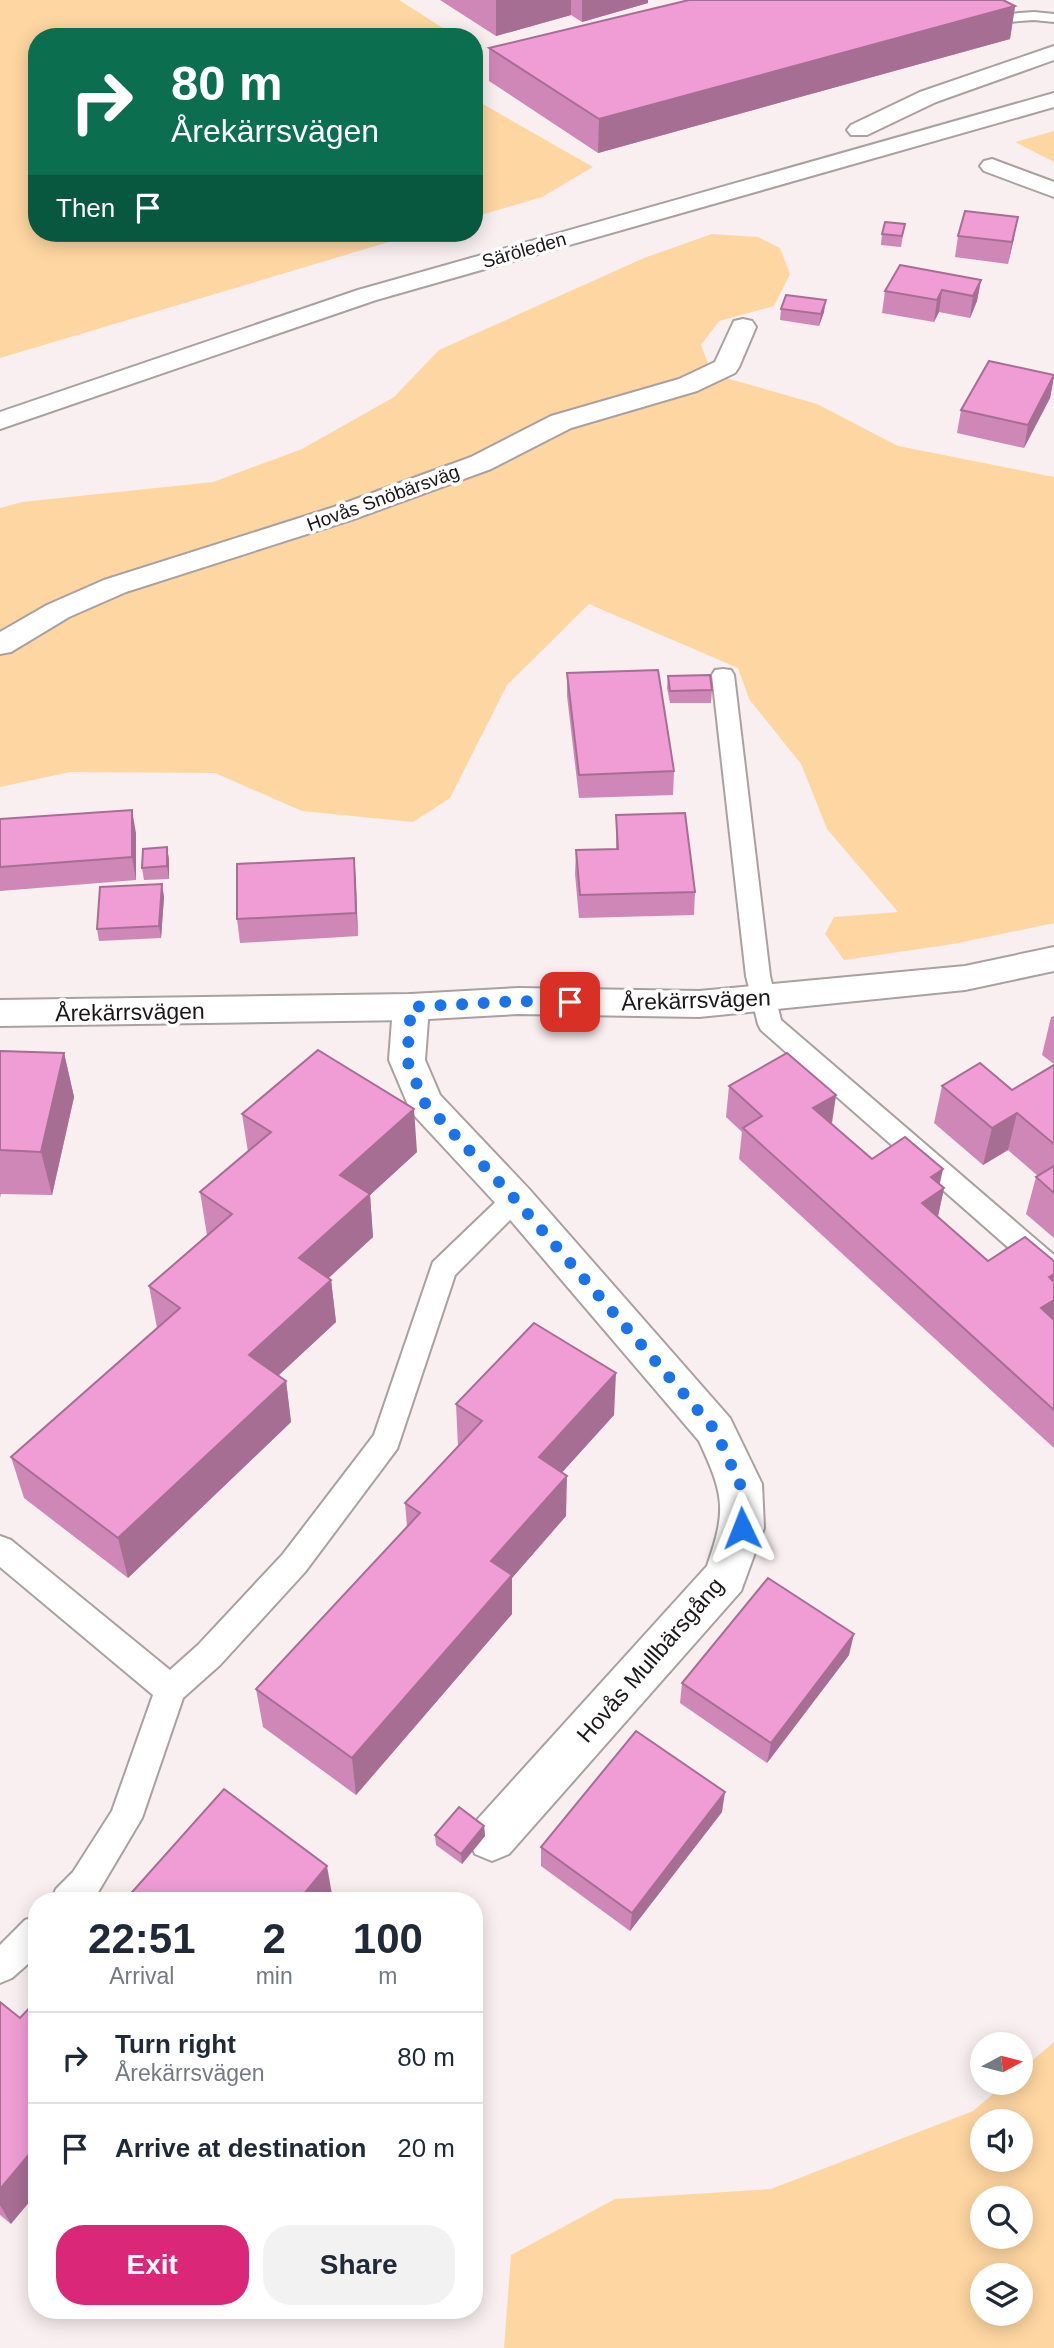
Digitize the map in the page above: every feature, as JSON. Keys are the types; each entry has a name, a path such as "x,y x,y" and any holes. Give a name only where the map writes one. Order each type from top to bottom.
{"main road":[{"path":"859,130 928,97 1054,53"},
{"path":"833,138 859,130 961,110 1054,85"},
{"name":"Säröleden","path":"0,421 367,295 1054,100"},
{"name":"Säröleden","path":"483,239 794,149"},
{"path":"992,166 1054,190"},
{"name":"Säröleden","path":"325,284 471,242"},
{"name":"Hovås Snöbärsväg","path":"0,645 58,611 115,586 344,513 481,463 561,422 688,385 726,367 743,327"},
{"name":"Årekärrsvägen","path":"0,1013 411,1007 519,1001 699,1004 764,1000 1049,966"},
{"name":"Hovås Mullbärsgång","path":"411,1007 407,1060 424,1102 515,1199 715,1430 740,1484 742,1528 725,1577 492,1838"}],"lane":[{"path":"977,20 1034,16 1054,18"},
{"path":"723,675 755,953 770,1024 1054,1271"},
{"path":"76,1892 85,1883 126,1818 170,1690 209,1655 294,1563 387,1440 443,1270 515,1199"},
{"path":"0,1549 170,1690"},
{"path":"0,1966 28,1940"}],"shaded area":[{"path":"0,0 399,0 443,28 28,28 28,242 389,242 0,358"},
{"path":"483,104 593,167 542,197 483,214"},
{"path":"1054,131 1054,162 1015,142"},
{"path":"712,234 758,237 780,248 790,274 774,306 719,321 701,345 712,374 817,404 898,446 1054,477 1054,923 953,944 844,960 825,934 834,917 898,912 827,829 801,764 749,699 738,668 589,604 507,685 450,798 413,822 302,811 215,773 70,772 0,787 0,508 22,502 213,482 302,449 394,397 439,350 644,258"},
{"path":"1054,2042 1054,2348 504,2348 511,2255 615,2199 771,2189 970,2112 970,2172 1033,2172 1033,2109 975,2109 992,2095 1033,2095 1033,2060"}],"building":[{"path":"689,0 1003,0 1015,6 599,119 489,48"},
{"path":"965,211 1018,217 1012,242 958,236"},
{"path":"885,222 905,224 902,236 882,234"},
{"path":"900,265 981,280 973,296 942,290 937,300 885,291"},
{"path":"786,295 826,300 821,314 781,309"},
{"path":"989,361 1054,375 1028,425 961,410"},
{"path":"658,670 674,771 579,775 567,673"},
{"path":"710,675 712,690 670,691 668,676"},
{"path":"132,810 132,857 0,867 0,819"},
{"path":"685,813 695,892 580,895 576,850 618,849 616,815"},
{"path":"167,847 167,866 142,868 143,849"},
{"path":"354,858 356,913 237,919 237,864"},
{"path":"162,884 159,926 97,929 100,887"},
{"path":"318,1050 414,1109 340,1175 370,1194 299,1258 331,1280 249,1355 286,1381 118,1538 11,1457 180,1308 149,1286 232,1214 200,1192 271,1132 242,1114"},
{"path":"0,1051 64,1053 41,1152 0,1150"},
{"path":"787,1053 836,1095 813,1108 872,1159 905,1137 943,1169 931,1177 944,1188 922,1203 988,1261 1025,1237 1054,1261 1054,1274 1049,1277 1054,1282 1054,1300 1041,1308 1054,1320 1054,1410 743,1128 762,1116 729,1086"},
{"path":"980,1063 1012,1090 1054,1065 1054,1144 1017,1113 992,1128 942,1086"},
{"path":"1054,1166 1054,1193 1036,1177"},
{"path":"534,1323 616,1373 539,1457 567,1476 491,1561 512,1575 352,1758 256,1689 420,1513 405,1503 482,1421 456,1404"},
{"path":"768,1578 854,1634 771,1743 682,1683"},
{"path":"636,1731 725,1792 632,1913 541,1847"},
{"path":"224,1789 327,1866 306,1892 132,1892"},
{"path":"459,1807 484,1826 461,1854 435,1835"},
{"path":"0,2002 20,2018 28,2010 28,2156 0,2189"}],"route":[{"path":"570,1002 519,1001 411,1007 407,1060 424,1102 515,1199 715,1430 740,1484 742,1528"}]}
